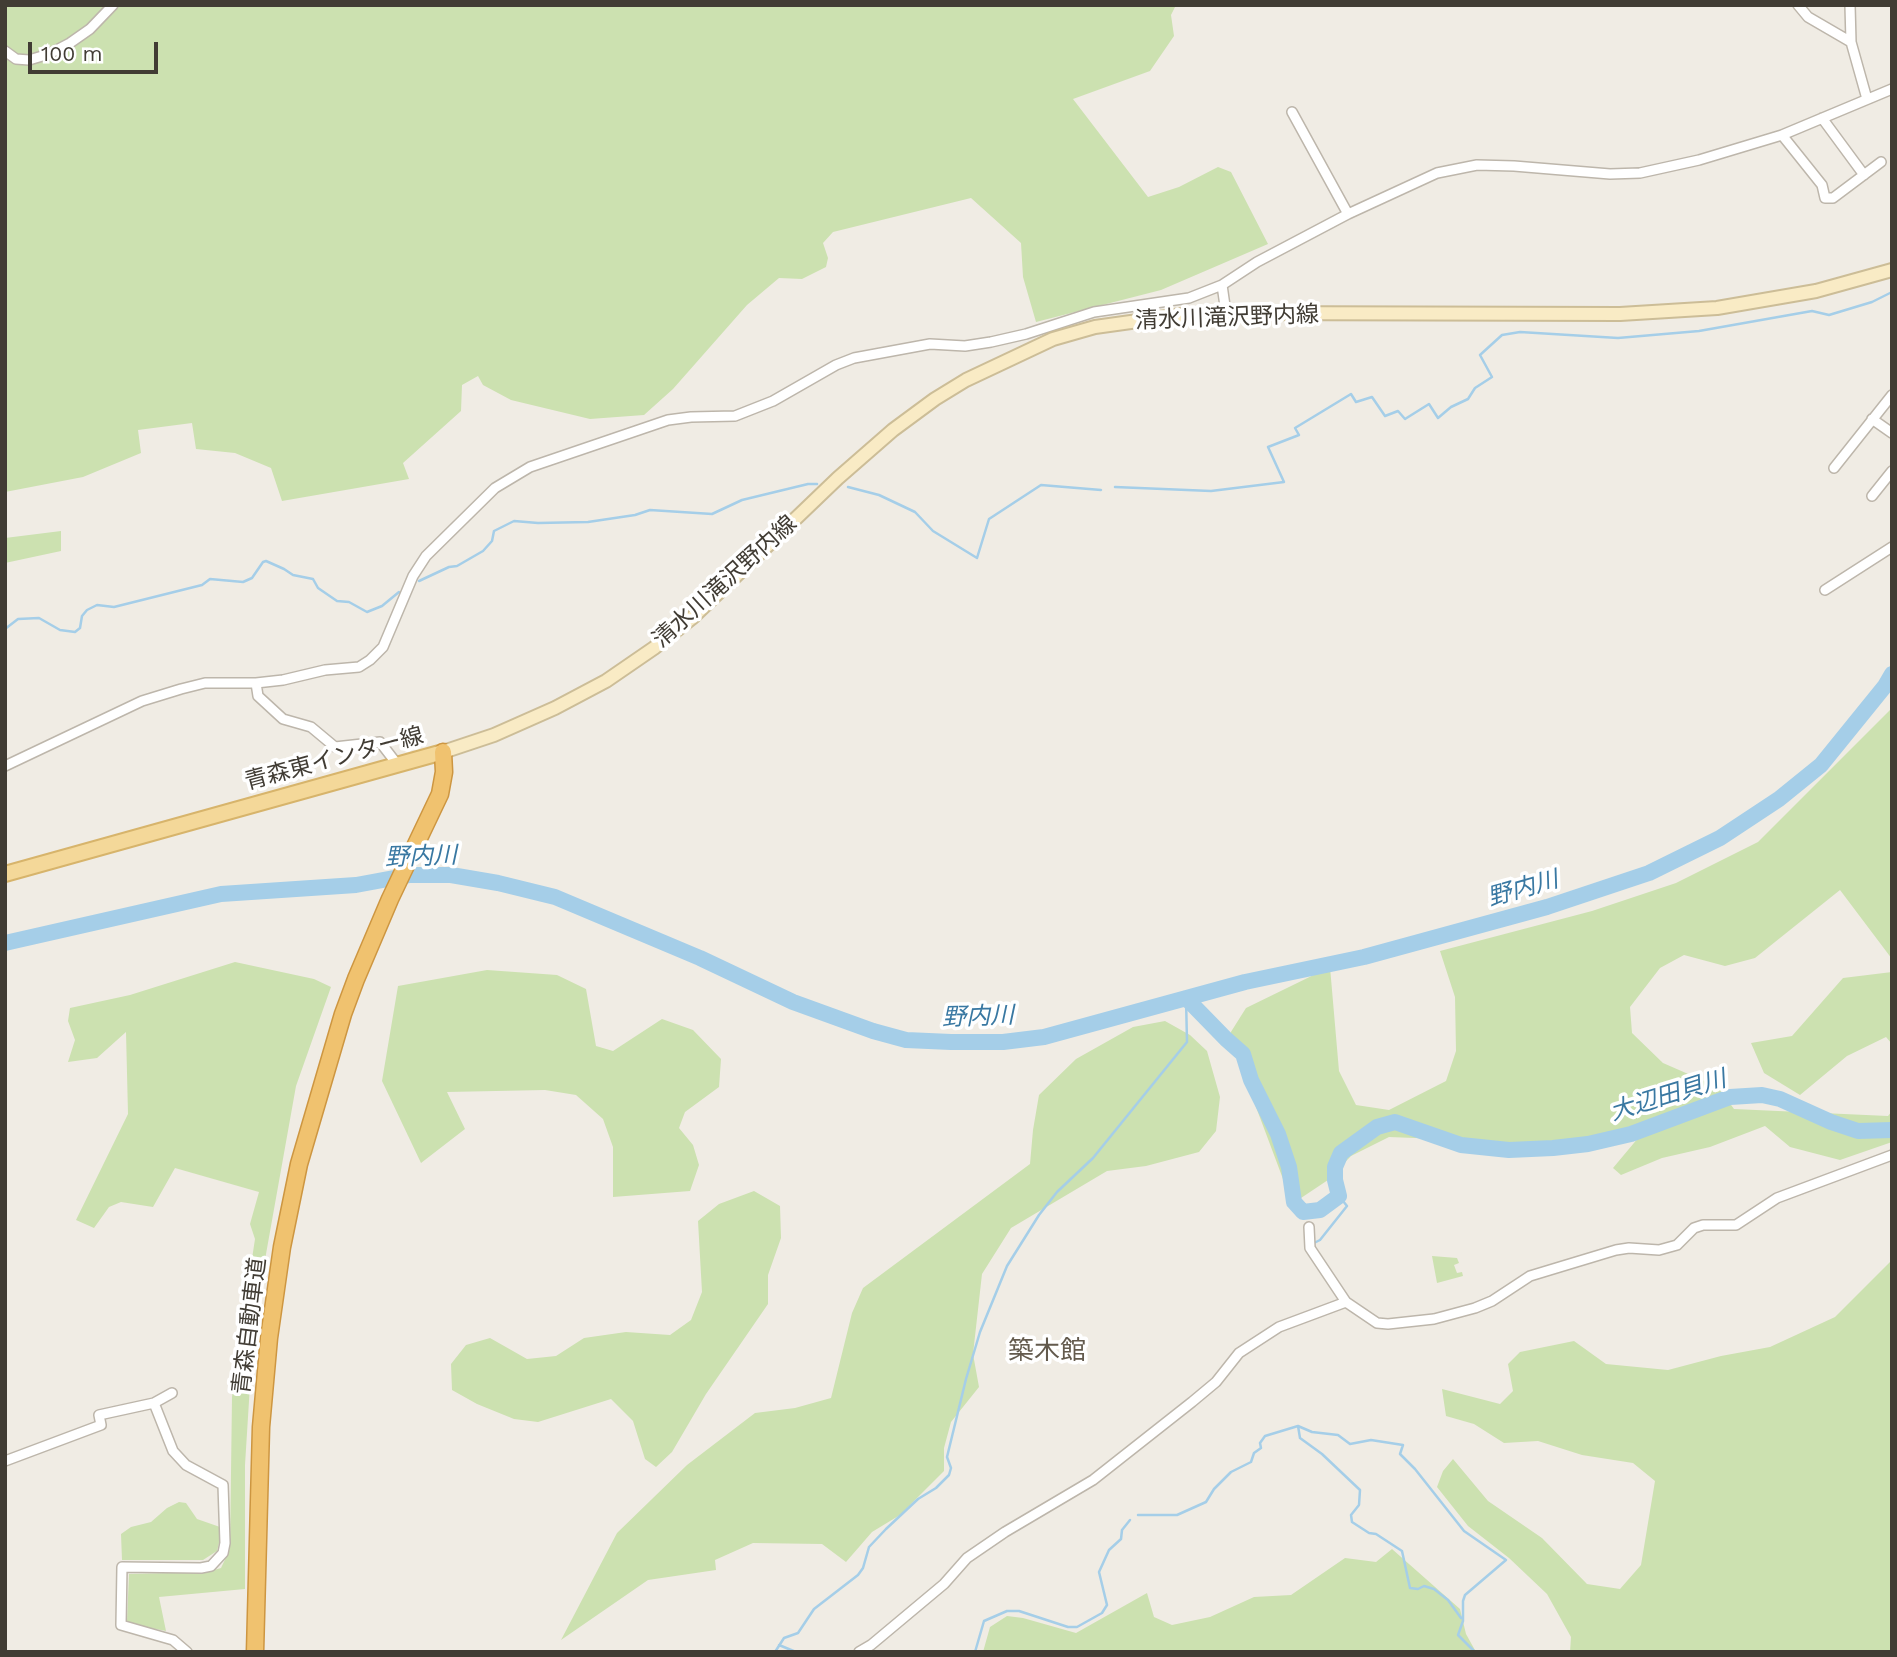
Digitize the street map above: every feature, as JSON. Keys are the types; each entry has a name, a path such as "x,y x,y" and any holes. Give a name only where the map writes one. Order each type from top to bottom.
{"highway":[{"name":"青森東インター線","path":"343,1014 390,899 442,786 443,752"},
{"name":"青森自動車道","path":"255,1652 260,1454 269,1338 282,1247 299,1164 343,1014"}],"main road":[{"name":"清水川滝沢野内線","path":"443,752 494,735 555,708 606,681 654,648 731,582 883,438 935,399 966,380 1053,340 1095,327 1226,313 1620,314 1717,308 1816,291 1892,270"},
{"name":"青森東インター線","path":"5,874 443,752"}],"street":[{"path":"5,51 16,59 29,60 49,54 90,29 113,5"},
{"path":"1798,5 1808,17 1851,42"},
{"path":"1850,5 1851,42 1867,99"},
{"path":"5,766 142,701 205,683 256,683 325,670 359,667 383,647 413,576 426,556 495,488 530,467 668,420 691,416 735,416 773,401 836,365 854,358 930,344 965,345 991,342 1026,334 1094,312 1189,298 1222,285 1257,262 1348,214 1437,173 1477,165 1610,174 1640,173 1699,160 1782,135 1892,89"},
{"path":"1292,112 1348,214"},
{"path":"1822,118 1864,175"},
{"path":"1782,135 1822,186 1825,198 1833,198 1881,162"},
{"path":"1222,285 1226,313"},
{"path":"1834,468 1892,395"},
{"path":"1872,419 1892,433"},
{"path":"1872,496 1892,471"},
{"path":"1825,590 1892,547"},
{"path":"256,683 258,696 283,719 311,727 335,747 380,742 397,764"},
{"path":"1309,1227 1310,1248 1346,1302 1377,1323 1404,1324 1455,1313 1492,1301 1530,1276 1616,1250 1659,1250 1677,1245 1694,1228 1703,1224 1736,1225 1777,1198 1892,1155"},
{"path":"859,1652 944,1584 967,1558 1093,1480 1118,1458 1167,1423 1216,1382 1239,1353 1279,1327 1346,1302"},
{"path":"5,1461 101,1425 99,1415 153,1404 172,1393"},
{"path":"153,1404 173,1451 186,1465 223,1485 225,1543 223,1553 211,1566 122,1567 121,1625 173,1640 187,1652"}],"green space":[{"path":"5,5 1176,5 1171,15 1174,36 1150,71 1073,99 1148,197 1179,187 1218,167 1231,172 1268,244 1161,290 1036,322 1023,277 1021,243 971,198 833,232 823,243 828,258 826,267 802,279 779,278 747,305 673,389 644,415 590,419 511,400 483,385 478,376 462,385 461,411 403,463 409,479 282,501 271,468 235,453 196,449 192,423 138,430 141,453 83,477 5,492"},
{"path":"61,531 61,551 5,563 5,538"},
{"path":"1892,708 1892,959 1840,890 1755,958 1725,966 1684,955 1660,968 1630,1007 1632,1033 1663,1063 1718,1087 1734,1109 1888,1116 1892,1111 1892,1142 1840,1160 1790,1147 1765,1126 1710,1147 1662,1158 1621,1175 1613,1168 1654,1119 1606,1136 1531,1150 1441,1139 1389,1137 1351,1156 1328,1180 1298,1200 1286,1187 1229,1035 1246,1008 1330,967 1339,1071 1356,1105 1389,1110 1446,1081 1456,1051 1455,997 1440,951 1592,911 1676,883 1758,842"},
{"path":"235,962 314,979 331,987 296,1086 256,1310 249,1307 246,1298 255,1239 250,1224 259,1192 175,1168 153,1207 121,1202 109,1207 94,1228 76,1220 128,1114 126,1032 97,1058 68,1062 75,1040 68,1021 70,1008 130,995"},
{"path":"487,970 557,975 586,989 596,1046 613,1051 662,1019 693,1030 721,1059 719,1087 685,1112 679,1128 693,1145 699,1165 690,1191 613,1197 613,1147 603,1119 576,1095 545,1090 447,1092 465,1129 421,1163 382,1081 398,986"},
{"path":"1892,972 1892,1044 1886,1037 1847,1056 1800,1095 1764,1073 1751,1043 1792,1036 1843,978"},
{"path":"1165,1021 1190,1035 1207,1051 1220,1097 1216,1131 1199,1152 1146,1166 1107,1171 1011,1228 982,1274 973,1354 979,1387 951,1422 944,1448 944,1471 900,1515 872,1532 846,1562 822,1544 753,1543 715,1560 716,1570 648,1580 561,1640 617,1533 687,1465 755,1413 795,1408 831,1398 852,1313 863,1288 1030,1164 1039,1095 1076,1059 1133,1027"},
{"path":"754,1191 780,1206 781,1238 768,1275 768,1304 706,1394 672,1452 656,1467 645,1459 633,1421 611,1399 538,1422 514,1419 452,1390 451,1364 466,1345 490,1338 527,1359 556,1356 584,1338 626,1332 670,1335 691,1320 702,1292 698,1221 719,1204"},
{"path":"1432,1256 1457,1258 1459,1263 1454,1265 1457,1273 1462,1272 1463,1276 1437,1283"},
{"path":"1892,1260 1892,1652 1570,1652 1571,1637 1547,1594 1509,1558 1468,1526 1437,1487 1443,1471 1453,1459 1488,1501 1542,1538 1587,1584 1620,1589 1641,1565 1655,1481 1633,1463 1582,1455 1538,1441 1504,1443 1474,1424 1446,1416 1442,1389 1500,1404 1513,1391 1508,1364 1520,1352 1574,1341 1606,1364 1668,1370 1770,1347 1835,1317"},
{"path":"254,1321 245,1465 245,1589 159,1597 166,1631 127,1621 129,1574 207,1572 221,1568 230,1549 232,1397 243,1322"},
{"path":"179,1502 186,1503 197,1519 220,1527 217,1551 203,1560 122,1560 121,1534 131,1527 151,1522"},
{"path":"1392,1549 1460,1609 1466,1634 1476,1652 983,1652 990,1627 1007,1616 1076,1633 1147,1593 1154,1617 1172,1625 1210,1617 1254,1597 1291,1595 1345,1558 1376,1562"}],"waterway":[{"path":"1115,487 1211,491 1284,482 1268,447 1299,435 1295,428 1351,394 1356,402 1372,397 1385,416 1398,411 1405,419 1429,404 1438,418 1451,407 1468,399 1475,388 1492,377 1480,355 1502,335 1520,332 1618,338 1699,331 1812,311 1829,315 1872,302 1892,292"},
{"path":"419,581 457,566 483,551 492,541 494,531 514,521 588,522 650,510 712,514 742,500 817,484"},
{"path":"848,487 879,495 915,512 933,531 977,558 989,519 1041,485 1101,490"},
{"path":"5,629 18,619 39,618 60,630 75,632 80,628 82,616 97,605 114,607 202,585 210,579 243,582 252,578 266,561 293,575 313,579 318,588 337,601 349,602 367,612 382,606 399,592"},
{"name":"野内川","path":"5,943 221,894 356,885 410,875 451,875 555,897 700,958 793,1002 873,1031 906,1040 951,1042 1003,1042 1044,1037 1245,982 1364,957 1547,907 1649,873 1720,838 1779,799 1821,765 1892,674"},
{"path":"775,1652 784,1638 798,1633 814,1609 858,1575 869,1547 886,1529 949,1475 951,1468 947,1457 966,1379 980,1332 1007,1266 1057,1192 1093,1158 1187,1042 1186,998"},
{"name":"大辺田貝川","path":"1186,998 1243,1054 1251,1080 1278,1134 1289,1167 1294,1202 1303,1212 1320,1210 1339,1196 1335,1167 1341,1153 1377,1127 1395,1122 1461,1145 1509,1150 1553,1148 1588,1144 1631,1134 1730,1097 1762,1095 1780,1099 1858,1131 1892,1130"},
{"path":"1312,1244 1320,1240 1347,1206 1339,1196"},
{"path":"1298,1426 1300,1438 1322,1454 1360,1490 1359,1505 1351,1515 1352,1522 1402,1551 1410,1588 1418,1589 1424,1586 1434,1589 1448,1600 1461,1618"},
{"path":"1138,1515 1177,1515 1206,1502 1214,1489 1231,1472 1251,1462 1254,1453 1261,1448 1260,1443 1265,1436 1298,1426 1312,1432 1338,1435 1350,1444 1371,1440 1403,1445 1400,1454 1464,1531 1506,1560 1465,1595 1463,1621 1458,1635 1475,1652"},
{"path":"975,1652 984,1621 1007,1611 1019,1611 1068,1627 1077,1627 1102,1613 1107,1605 1099,1572 1109,1550 1121,1539 1122,1530 1130,1520"},
{"path":"779,1645 796,1652"}],"district":[{"name":"築木館","path":"1047,1351"}]}
